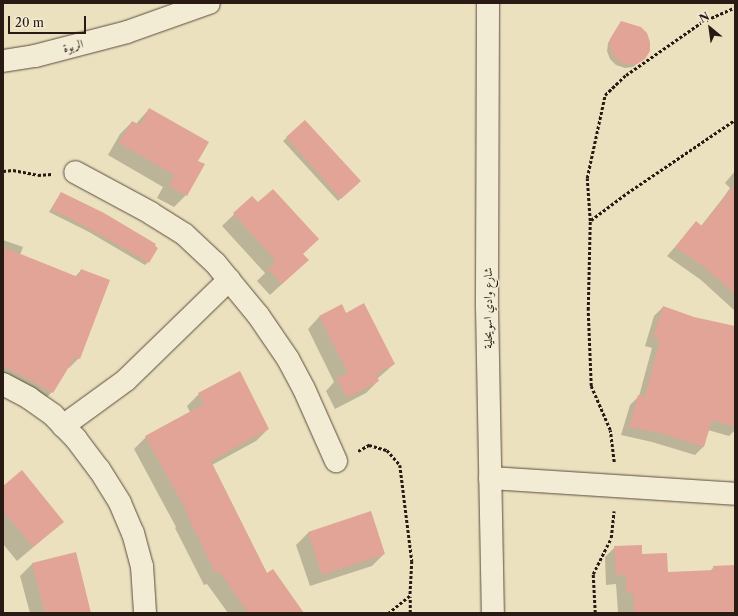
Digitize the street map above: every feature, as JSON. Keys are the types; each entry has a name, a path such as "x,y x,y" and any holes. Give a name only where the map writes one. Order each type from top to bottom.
{"street":[{"name":"الربوة","path":"3,61 35,56 127,32 209,3"},
{"name":"شارع وادي اسويحلية","path":"488,3 487,307 493,613"},
{"path":"75,172 151,213 184,234 215,263 258,315 288,359 304,388 336,461"},
{"path":"63,426 126,380 229,280"},
{"path":"3,384 29,398 53,415 76,439 99,469 120,503 133,533 142,566 145,613"},
{"path":"490,478 735,494"}],"path":[{"path":"595,613 593,574 611,538 616,486 610,430 592,386 588,310 590,221 587,178 605,95 626,75 702,22 735,7"},
{"path":"590,221 634,188 735,120"},
{"path":"3,171 13,170 38,175 75,172"},
{"path":"336,461 369,445 387,450 400,465 412,561 410,613"},
{"path":"389,613 410,596"}],"building":[{"path":"621,21 641,27 647,33 650,42 650,51 645,59 637,64 628,65 620,62 613,56 610,48 610,39"},
{"path":"149,108 209,142 198,161 205,164 187,196 169,186 174,175 119,143 132,121 140,125"},
{"path":"305,120 361,181 341,199 286,137"},
{"path":"735,184 735,294 703,266 675,247 696,221 702,226"},
{"path":"273,189 319,239 303,254 309,260 282,284 268,269 276,261 233,213 252,196 258,202"},
{"path":"61,192 104,213 156,244 155,246 158,248 149,263 92,230 51,209"},
{"path":"3,247 78,277 81,269 110,280 80,359 75,357 53,393 3,366"},
{"path":"364,303 395,364 376,374 379,381 347,398 337,378 348,373 319,316 342,304 346,313"},
{"path":"663,306 694,317 735,326 735,427 712,420 704,447 661,433 629,427 638,395 645,397 660,339 653,337"},
{"path":"240,371 269,429 211,461 267,573 273,569 304,613 248,613 220,572 216,574 187,515 188,514 145,436 204,404 198,393"},
{"path":"22,470 64,522 33,547 3,511 3,486"},
{"path":"371,511 385,554 322,575 308,532"},
{"path":"642,545 642,554 667,553 668,572 714,570 713,566 735,565 735,613 634,613 633,593 626,593 626,575 616,575 614,546"},
{"path":"76,552 91,613 45,613 32,563"}]}
